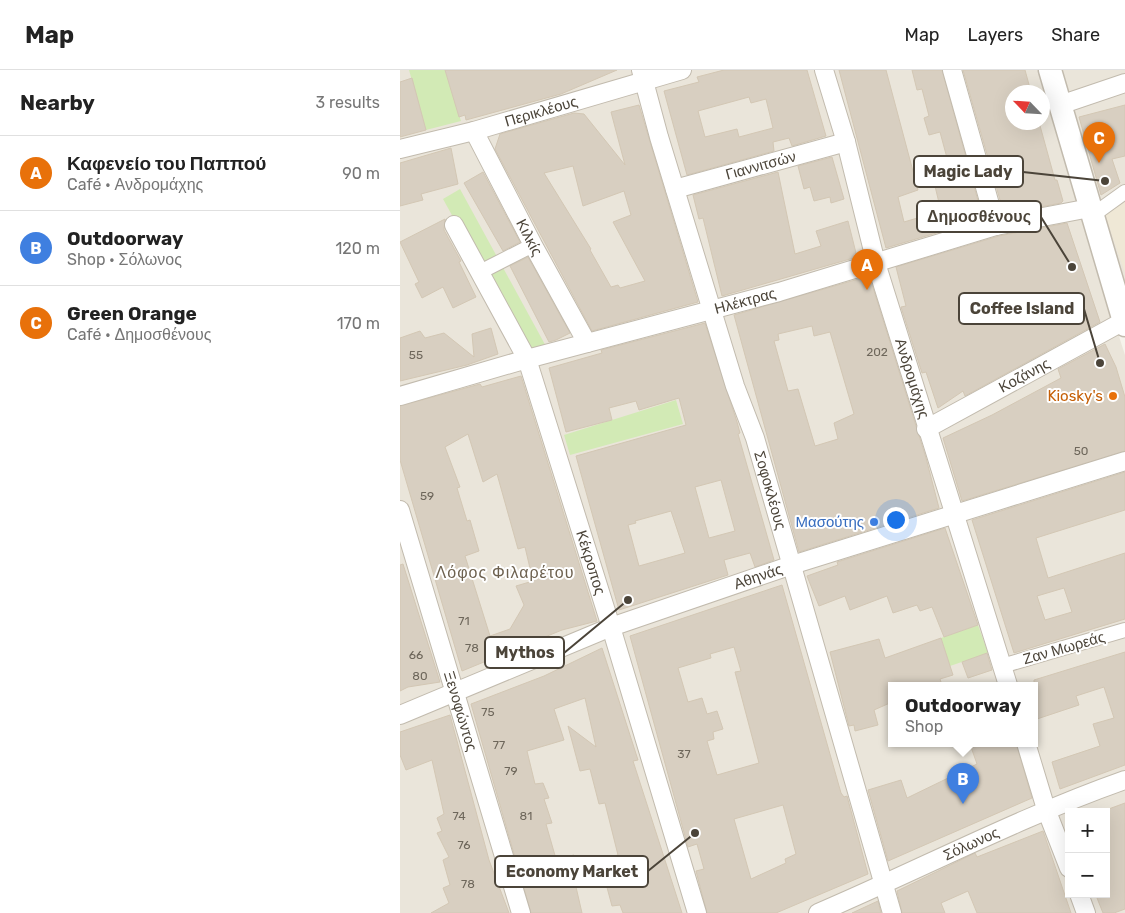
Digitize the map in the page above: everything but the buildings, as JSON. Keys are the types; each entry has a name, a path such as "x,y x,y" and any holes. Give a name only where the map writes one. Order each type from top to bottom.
{"street":[{"name":"Περικλέους","path":"400,149 474,131 642,75 682,70"},
{"name":"Ανδρομάχης","path":"824,70 846,142 876,263 926,429 1007,682"},
{"path":"952,70 996,226"},
{"path":"1050,70 1124,323"},
{"name":"Σοφοκλέους","path":"642,75 735,386 755,438 892,913"},
{"path":"1060,105 1125,83"},
{"name":"Κιλκίς","path":"474,131 533,245 587,343"},
{"name":"Γιαννιτσών","path":"675,188 846,142"},
{"path":"1092,212 1125,192"},
{"name":"Ηλέκτρας","path":"400,396 527,359 712,310 996,226 1092,212"},
{"name":"Κέκροπος","path":"454,225 527,359 611,627 697,913"},
{"path":"480,272 533,245"},
{"name":"Κοζάνης","path":"926,429 1124,323"},
{"name":"Αθηνάς","path":"400,715 611,627 792,566 1125,461"},
{"name":"Ξενοφώντος","path":"400,510 521,913"},
{"name":"Ζαν Μωρεάς","path":"1002,666 1125,630"},
{"path":"1027,747 1046,809 1065,858"},
{"name":"Σόλωνος","path":"818,913 884,885 1046,809 1125,780"},
{"path":"1080,898 1086,913"}],"shaded area":[{"path":"400,70 1041,70 1045,85 1005,85 1005,130 1050,130 1050,103 1084,227 1125,355 1125,913 400,913"},
{"path":"1059,70 1125,70 1125,297"},
{"path":"1125,197 1125,273 1104,212"}],"green space":[{"path":"409,70 445,70 461,121 426,130"},
{"path":"460,189 548,350 530,356 443,199"},
{"path":"676,400 683,424 570,455 564,435"},
{"path":"978,625 988,653 950,666 941,638"}],"place":[{"name":"Green Orange","path":"1099,163"},
{"name":"Magic Lady","path":"1105,181"},
{"name":"Δημοσθένους","path":"1072,267"},
{"name":"Καφενείο του Παππού","path":"867,290"},
{"name":"Coffee Island","path":"1100,363"},
{"name":"Kiosky's","path":"1113,396"},
{"name":"Μασούτης","path":"874,522"},
{"name":"Mythos","path":"628,600"},
{"name":"Outdoorway","path":"963,804"},
{"name":"Economy Market","path":"695,833"}],"district":[{"name":"Λόφος Φιλαρέτου","path":"505,572"}]}
